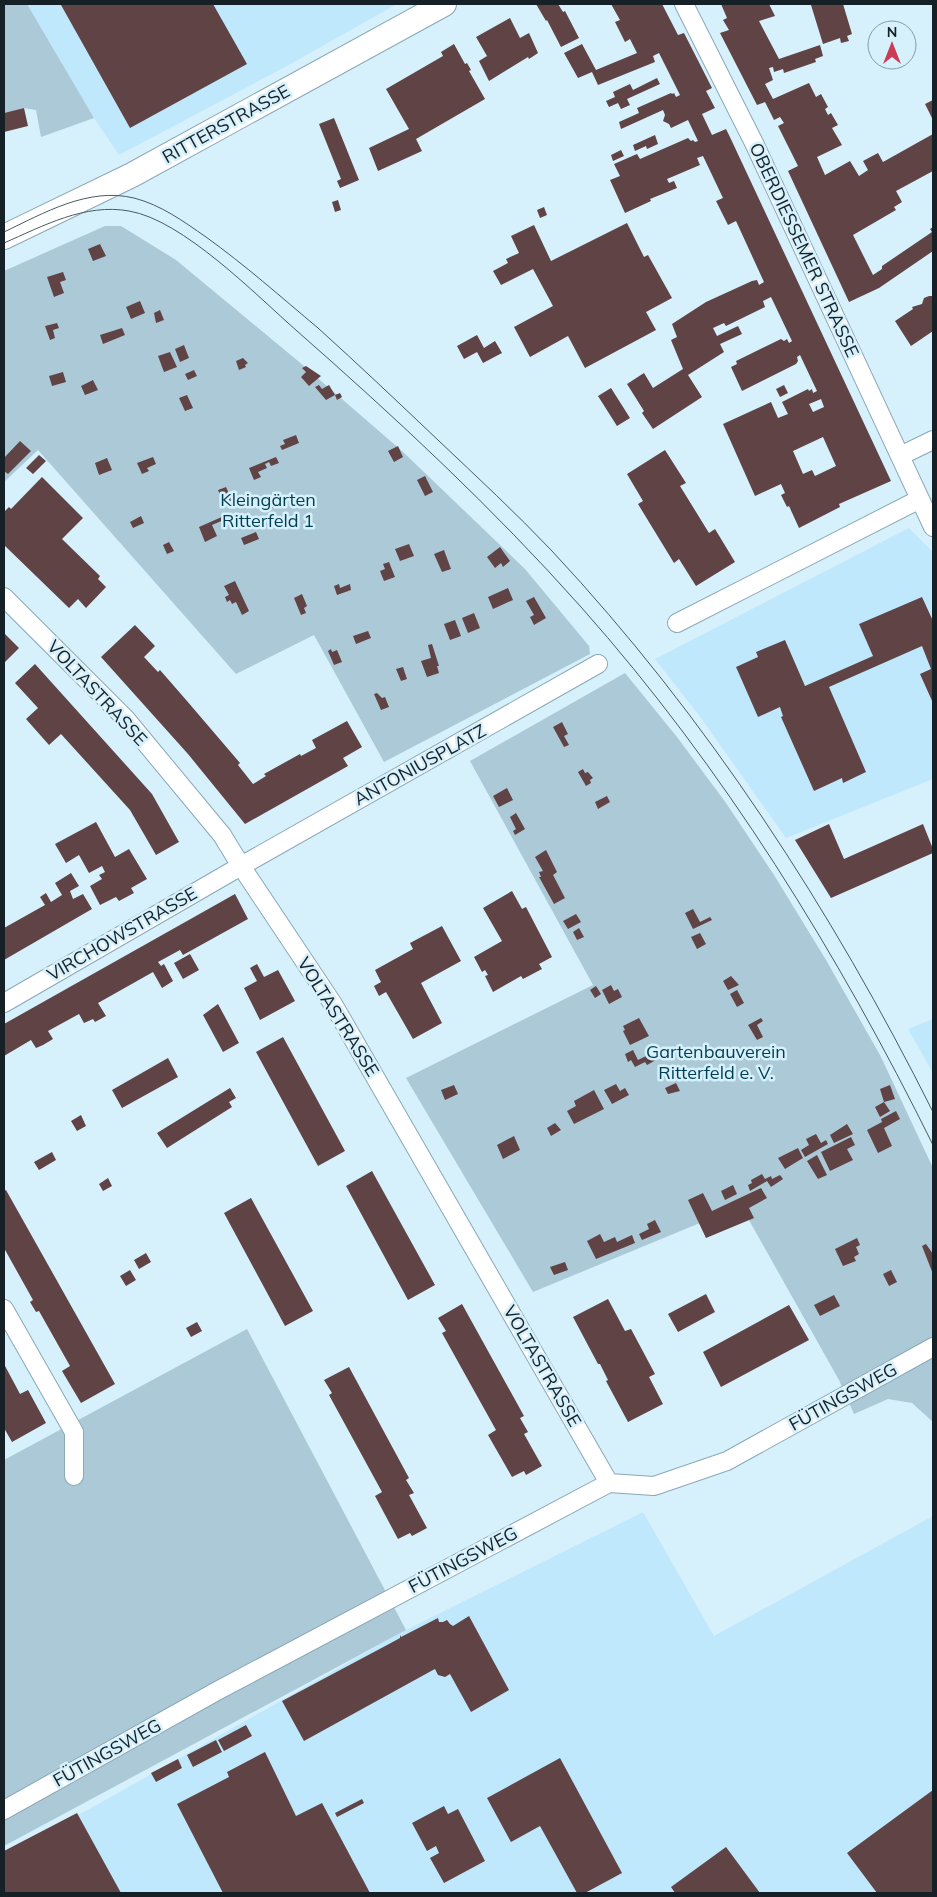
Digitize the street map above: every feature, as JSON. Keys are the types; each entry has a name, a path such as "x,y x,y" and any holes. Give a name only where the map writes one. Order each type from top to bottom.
{"main road":[{"name":"RITTERSTRASSE","path":"4,237 132,175 444,4"}],"street":[{"name":"OBERDIESSEMER STRASSE","path":"684,4 758,152 933,527"},
{"path":"900,456 933,440"},
{"path":"677,623 920,499"},
{"name":"VOLTASTRASSE","path":"4,597 125,718 222,835 333,1004 609,1483"},
{"name":"ANTONIUSPLATZ","path":"241,866 598,664"},
{"name":"VIRCHOWSTRASSE","path":"4,1003 241,866"},
{"path":"4,1309 74,1432 74,1476"},
{"name":"FÜTINGSWEG","path":"4,1810 226,1686 609,1483 654,1486 727,1461 933,1348"}],"shaded area":[{"path":"27,4 397,4 287,66 119,155 94,118"},
{"path":"909,528 933,552 933,779 786,838 701,718 655,659"},
{"path":"933,1019 933,1073 908,1029"},
{"path":"643,1512 714,1636 933,1516 933,1893 4,1893 4,1854 93,1807 406,1630"}],"green space":[{"path":"4,4 27,4 94,118 41,137 36,110 24,108 4,113"},
{"name":"Kleingärten Ritterfeld 1","path":"105,226 121,226 176,260 298,361 402,451 525,569 589,646 590,654 384,762 314,635 236,674 38,450 4,482 4,271"},
{"name":"Gartenbauverein Ritterfeld e. V.","path":"625,673 677,737 726,803 774,875 826,960 880,1055 933,1168 933,1422 912,1403 888,1399 854,1414 839,1380 741,1206 533,1292 406,1078 593,985 470,761"},
{"path":"247,1329 406,1630 4,1846 4,1460"}],"building":[{"path":"213,4 247,64 130,128 61,5"},
{"path":"536,4 558,4 563,12 565,11 579,38 561,47"},
{"path":"611,4 662,4 678,35 684,33 712,88 706,91 715,108 702,114 712,135 726,129 891,481 839,504 840,507 799,528 789,506 787,507 781,495 785,493 781,484 755,496 723,424 771,402 778,418 788,414 782,402 808,389 809,391 812,389 813,393 817,391 800,355 797,357 798,361 796,364 742,391 731,367 737,364 736,361 781,339 784,341 787,339 789,343 792,341 771,297 763,301 765,307 726,326 724,323 713,328 717,336 738,326 742,334 720,344 724,352 688,375 702,397 653,429 642,413 644,411 627,384 644,373 653,388 683,369 671,340 677,337 672,324 706,302 752,281 757,280 759,285 764,282 736,221 728,225 716,201 723,198 703,156 697,158 700,165 667,179 669,183 674,181 677,188 650,199 651,201 625,213 610,180 620,176 614,164 637,154 640,159 688,138 691,141 698,141 688,120 671,128 669,124 663,121 665,115 663,110 621,129 619,122 639,113 637,108 671,93 674,93 676,97 680,95 659,53 653,56 655,62 598,85 592,72 578,78 564,53 582,44 596,70 637,53 630,39 625,42 615,22 620,20","holes":["821,399 824,407 813,412 809,404","823,437 836,466 815,476 812,470 803,474 793,451"]},
{"path":"721,4 769,4 775,16 759,21 779,59 820,45 823,56 815,59 816,62 784,73 783,69 774,72 773,67 769,68 773,80 765,84 773,99 809,83 816,97 821,94 828,107 825,109 828,115 831,113 838,125 832,128 842,145 817,157 825,175 850,161 859,176 868,170 863,161 878,153 883,162 933,134 933,171 896,191 902,202 894,207 896,210 853,235 873,275 882,269 882,266 932,232 930,229 933,227 933,251 879,288 849,302 788,171 798,166 778,126 784,123 780,117 774,120 765,102 757,105 720,33 729,30 723,20 727,18"},
{"path":"843,4 852,34 847,36 849,41 841,43 840,38 823,44 811,5"},
{"path":"510,18 520,38 529,33 538,53 489,81 479,61 487,56 476,37"},
{"path":"454,44 465,64 467,63 471,70 469,71 485,99 416,139 422,151 378,171 369,148 409,129 386,89 443,56 441,52"},
{"path":"657,78 660,84 627,99 630,105 621,109 618,103 609,107 606,101 615,97 613,92 630,84 633,90"},
{"path":"933,100 933,120 925,104"},
{"path":"24,108 28,126 4,132 4,113"},
{"path":"334,118 359,180 340,188 337,181 341,179 319,124"},
{"path":"655,135 658,144 647,149 646,146 635,151 633,145"},
{"path":"621,150 624,156 613,161 611,155"},
{"path":"338,200 341,210 335,212 332,202"},
{"path":"544,207 547,215 540,218 537,210"},
{"path":"627,223 644,257 648,255 672,298 646,312 656,330 585,368 568,336 530,357 514,327 553,306 533,269 501,285 493,271 508,263 506,259 519,253 511,236 534,225 551,261"},
{"path":"100,244 106,256 93,261 88,249"},
{"path":"63,272 66,280 60,282 64,293 54,297 47,277"},
{"path":"933,296 933,331 911,346 895,321 913,309 912,307 922,304 924,298"},
{"path":"140,301 145,313 131,319 126,307"},
{"path":"160,310 164,320 156,323 154,313"},
{"path":"57,323 59,328 53,330 55,338 50,340 45,326"},
{"path":"122,328 125,335 103,344 100,335"},
{"path":"477,335 484,348 495,341 502,353 483,363 477,352 464,359 457,346"},
{"path":"184,345 189,358 180,362 175,349"},
{"path":"170,352 177,367 164,372 158,356"},
{"path":"243,358 248,363 245,365 246,367 239,370 236,361"},
{"path":"306,366 321,376 309,386 301,377 306,372 302,368"},
{"path":"194,370 197,376 188,380 185,374"},
{"path":"63,372 66,382 52,386 49,376"},
{"path":"93,380 98,390 85,395 81,386"},
{"path":"319,385 322,389 329,385 335,395 326,400 315,387"},
{"path":"784,385 788,393 780,397 776,389"},
{"path":"611,388 630,418 617,426 598,396"},
{"path":"340,393 342,397 337,400 335,395"},
{"path":"187,395 193,408 185,411 179,398"},
{"path":"296,435 299,443 282,450 280,446 285,444 283,440"},
{"path":"20,441 31,451 8,474 4,471 4,458"},
{"path":"398,446 403,457 394,462 388,451"},
{"path":"665,450 686,483 680,486 709,533 715,529 735,562 696,586 679,559 674,563 638,504 643,501 627,474"},
{"path":"39,455 46,461 33,474 26,468"},
{"path":"153,457 156,464 147,468 149,471 142,474 137,463"},
{"path":"276,457 279,463 271,466 269,462 265,464 267,468 258,472 261,477 254,480 249,468"},
{"path":"107,458 112,470 99,475 95,463"},
{"path":"425,476 433,492 425,496 417,480"},
{"path":"42,477 83,518 62,539 100,576 98,579 106,587 86,608 78,599 69,608 4,545 4,512 9,507 11,509"},
{"path":"226,487 230,496 234,495 236,499 224,504 218,490"},
{"path":"271,499 274,507 267,510 264,502"},
{"path":"141,516 144,523 133,528 130,522"},
{"path":"224,516 226,519 212,525 217,536 205,542 199,527"},
{"path":"256,532 259,539 244,545 241,538"},
{"path":"169,542 174,551 167,554 163,545"},
{"path":"409,544 414,556 400,561 395,549"},
{"path":"500,547 510,561 503,567 501,563 495,568 487,557"},
{"path":"444,550 451,569 442,572 434,554"},
{"path":"389,562 395,577 384,581 380,571 385,569 383,564"},
{"path":"235,581 249,611 242,615 236,602 232,604 230,600 227,602 225,597 229,595 224,586"},
{"path":"339,584 340,588 350,584 351,590 337,595 334,586"},
{"path":"508,588 513,600 493,609 488,597"},
{"path":"302,594 307,606 304,608 306,613 301,615 294,598"},
{"path":"534,597 546,618 534,625 530,617 534,615 526,601"},
{"path":"922,597 933,621 933,703 920,674 931,669 922,646 829,687 866,772 843,783 842,778 814,791 781,717 783,716 780,707 758,717 736,667 758,657 756,652 785,640 805,686 873,656 859,624"},
{"path":"474,613 480,628 468,633 462,618"},
{"path":"455,620 461,636 450,640 444,624"},
{"path":"135,625 155,646 144,657 158,672 160,670 187,701 240,763 238,765 253,784 266,776 264,774 300,754 301,756 316,748 312,740 347,721 362,747 343,758 348,766 245,824 188,754 101,657"},
{"path":"368,631 371,638 356,644 353,636"},
{"path":"4,633 19,648 4,663"},
{"path":"432,644 439,666 437,666 439,673 427,677 421,661 431,658 428,645"},
{"path":"331,649 332,652 337,650 342,662 334,665 328,651"},
{"path":"35,664 152,794 179,842 156,855 130,810 61,734 49,745 26,719 38,708 15,683"},
{"path":"403,667 407,679 401,681 396,669"},
{"path":"377,693 382,698 385,697 389,707 381,710 374,694"},
{"path":"562,722 568,734 564,736 569,745 564,747 553,727"},
{"path":"583,769 585,773 588,772 593,778 590,780 591,783 586,786 578,772"},
{"path":"507,788 513,800 499,807 493,796"},
{"path":"607,796 610,802 598,809 595,802"},
{"path":"516,813 525,829 515,835 513,831 516,829 510,817"},
{"path":"96,822 115,857 129,849 147,879 131,888 134,893 119,901 116,897 100,905 90,886 102,879 99,875 105,872 102,866 89,873 79,855 66,863 55,844"},
{"path":"829,824 844,859 923,824 933,853 831,898 795,840"},
{"path":"546,850 557,872 553,875 565,898 554,904 539,877 541,877 539,872 543,871 535,857"},
{"path":"71,873 79,886 70,891 73,899 83,894 92,909 4,960 4,928 45,905 40,897 46,893 51,902 62,895 55,883"},
{"path":"512,891 522,909 526,907 552,957 539,964 542,969 523,979 521,976 493,992 485,976 488,975 485,970 482,972 474,957 502,941 483,908"},
{"path":"235,894 248,919 183,955 180,950 158,962 161,966 164,964 173,981 162,988 153,972 98,1003 106,1016 95,1022 93,1019 84,1023 79,1014 48,1031 53,1039 43,1045 36,1048 31,1040 4,1056 4,1024"},
{"path":"693,909 700,922 710,917 712,920 693,929 685,913"},
{"path":"576,914 581,922 568,929 563,921"},
{"path":"442,926 461,961 421,983 442,1023 413,1039 386,992 379,996 374,986 381,982 375,970 413,949 410,943"},
{"path":"579,928 584,937 577,940 573,932"},
{"path":"700,933 706,944 697,949 691,937"},
{"path":"190,954 199,970 183,979 174,963"},
{"path":"257,964 264,977 278,970 295,1001 260,1020 244,988 257,981 250,968"},
{"path":"731,976 739,985 728,990 723,981"},
{"path":"611,985 614,991 618,989 622,997 609,1004 602,990"},
{"path":"596,986 601,994 595,998 590,990"},
{"path":"737,990 744,1003 737,1007 730,994"},
{"path":"218,1004 239,1043 223,1052 203,1015"},
{"path":"639,1018 649,1036 630,1045 623,1031 625,1030 623,1026"},
{"path":"761,1018 763,1021 757,1025 763,1037 757,1040 748,1025"},
{"path":"283,1037 345,1151 318,1166 256,1052"},
{"path":"633,1050 638,1060 652,1053 656,1060 647,1065 645,1062 635,1067 631,1060 628,1062 625,1054"},
{"path":"168,1058 178,1077 122,1108 112,1090"},
{"path":"676,1083 680,1091 668,1094 665,1088"},
{"path":"616,1084 620,1091 625,1088 629,1095 612,1104 604,1090"},
{"path":"454,1085 458,1094 445,1100 441,1090"},
{"path":"890,1085 895,1099 884,1102 880,1089"},
{"path":"230,1088 236,1098 229,1102 232,1107 167,1148 157,1133"},
{"path":"594,1090 604,1109 574,1124 567,1111 576,1106 574,1101"},
{"path":"884,1102 890,1111 880,1117 875,1107"},
{"path":"896,1111 900,1119 884,1128 892,1146 878,1153 867,1130 882,1122 881,1119"},
{"path":"81,1115 86,1126 77,1131 71,1121"},
{"path":"555,1123 561,1130 551,1136 547,1128"},
{"path":"847,1124 853,1134 834,1143 830,1135"},
{"path":"816,1134 821,1143 826,1140 828,1144 805,1157 801,1150 809,1145 806,1139"},
{"path":"514,1136 520,1150 503,1159 497,1145"},
{"path":"851,1137 855,1145 847,1149 853,1160 830,1171 821,1152"},
{"path":"798,1148 803,1158 785,1169 778,1158"},
{"path":"52,1152 56,1160 39,1170 34,1162"},
{"path":"817,1155 827,1175 818,1179 807,1161"},
{"path":"372,1171 435,1285 408,1300 346,1186"},
{"path":"762,1174 765,1179 771,1176 772,1179 780,1175 783,1179 771,1187 767,1181 750,1191 748,1185 752,1183 751,1180"},
{"path":"108,1178 112,1186 103,1191 99,1184"},
{"path":"733,1185 737,1194 725,1200 721,1191"},
{"path":"761,1188 767,1198 749,1208 754,1218 706,1238 688,1200 703,1193 712,1211"},
{"path":"6,1190 115,1384 81,1403 62,1371 70,1366 39,1311 36,1312 30,1302 33,1300 4,1248 4,1191"},
{"path":"251,1198 313,1311 285,1326 224,1213"},
{"path":"655,1220 661,1232 642,1240 639,1234 649,1229 647,1224"},
{"path":"600,1234 604,1242 615,1237 617,1242 632,1235 635,1243 596,1259 587,1241"},
{"path":"857,1238 860,1245 856,1247 859,1254 854,1257 856,1261 843,1266 835,1249"},
{"path":"926,1244 933,1254 933,1274 922,1246"},
{"path":"146,1253 151,1262 139,1269 134,1260"},
{"path":"565,1262 568,1270 554,1275 550,1267"},
{"path":"130,1270 136,1280 126,1286 120,1276"},
{"path":"891,1270 897,1282 889,1286 883,1274"},
{"path":"706,1294 715,1312 678,1332 668,1314"},
{"path":"834,1295 840,1306 820,1316 814,1305"},
{"path":"608,1299 625,1331 631,1329 655,1374 649,1377 663,1404 628,1422 606,1381 608,1380 600,1364 598,1364 573,1317"},
{"path":"462,1304 524,1416 520,1418 528,1432 524,1434 542,1466 526,1475 524,1471 512,1477 488,1435 496,1430 442,1333 446,1331 438,1318"},
{"path":"789,1305 809,1340 721,1387 703,1352"},
{"path":"197,1322 202,1331 191,1337 186,1328"},
{"path":"4,1364 20,1394 28,1390 46,1423 12,1442 4,1428"},
{"path":"349,1367 409,1478 406,1480 414,1493 409,1495 427,1528 412,1536 410,1533 398,1539 375,1496 382,1492 329,1395 332,1393 324,1380"},
{"path":"469,1616 509,1690 471,1712 450,1674 445,1677 438,1675 435,1669 304,1741 282,1701 400,1638 400,1635 401,1637 438,1618 439,1622 447,1620 453,1626"},
{"path":"246,1725 252,1736 224,1751 218,1740"},
{"path":"216,1740 222,1752 193,1767 187,1755"},
{"path":"265,1752 296,1816 322,1803 370,1893 223,1893 177,1804 229,1777 227,1772"},
{"path":"560,1758 622,1873 585,1893 577,1893 540,1826 511,1842 487,1798"},
{"path":"178,1759 182,1768 156,1782 151,1773"},
{"path":"933,1790 933,1893 877,1893 847,1853"},
{"path":"362,1799 364,1803 337,1817 335,1813"},
{"path":"444,1806 448,1814 458,1809 485,1861 444,1883 430,1858 439,1853 436,1846 427,1851 412,1823"},
{"path":"77,1813 121,1893 4,1893 4,1851"},
{"path":"726,1847 760,1893 675,1893 671,1887"}],"tram line":[{"path":"4,232 51,210 83,199 117,196 144,201 163,209 189,225 263,281 379,384 552,551 609,614 663,680 763,818 809,889 853,962 933,1112"},
{"path":"4,243 49,223 96,210 113,209 129,211 150,217 172,228 195,243 240,280 443,464 548,570 581,607 633,668 730,797 818,933 896,1073 933,1145"}]}
